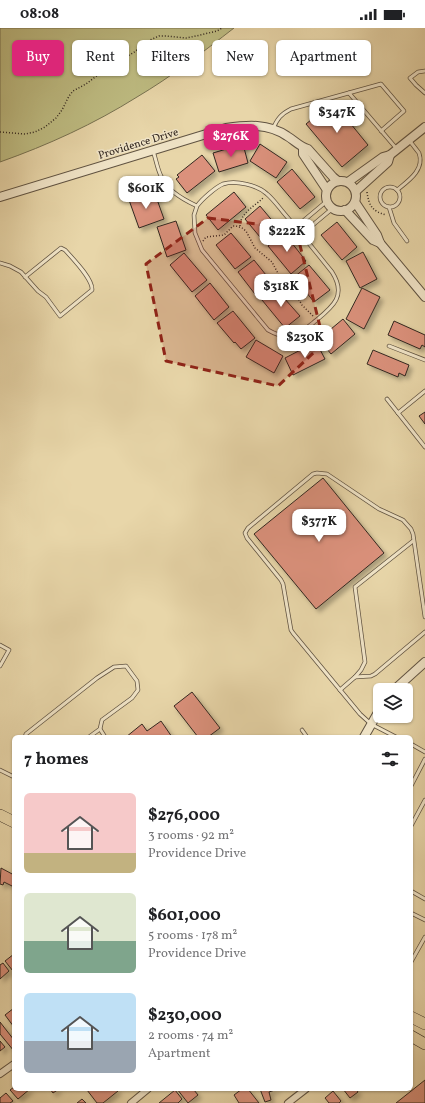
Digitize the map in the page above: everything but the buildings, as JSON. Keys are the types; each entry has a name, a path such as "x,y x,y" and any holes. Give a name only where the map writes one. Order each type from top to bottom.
{"highway":[{"path":"0,815 12,821"},
{"path":"413,1018 425,1024"},
{"path":"413,1037 425,1044"}],"street":[{"name":"Providence Drive","path":"0,197 226,128 257,125 273,129 289,137 303,148 308,149 332,177 338,181"},
{"path":"348,182 384,157 397,150 425,127"},
{"name":"Providence Drive","path":"303,148 303,154 327,190"},
{"path":"356,191 388,162 390,155"},
{"path":"338,181 348,182 356,191 355,202 350,208 340,211 333,208 327,201 327,190 338,181"},
{"path":"355,202 377,235 380,243 425,297"},
{"path":"345,210 373,240 380,243"},
{"path":"402,683 425,662"},
{"path":"365,735 373,721"},
{"path":"0,1074 12,1065"},
{"path":"131,1103 146,1091"},
{"path":"288,1103 303,1091"}],"lane":[{"path":"425,70 418,72 410,78 425,93"},
{"path":"273,129 277,118 283,112 382,84 404,111 381,131"},
{"path":"349,93 397,150"},
{"path":"397,190 420,170 421,163 419,153 409,140"},
{"path":"153,151 161,177 166,184 182,199 197,206"},
{"path":"223,184 245,184 257,187 267,193 302,234 337,280 339,287 338,294 332,307 300,333 292,336 282,336 268,330 202,250 195,233 194,215 197,206 200,201 223,184"},
{"path":"394,188 400,195 399,201 395,206 389,206 386,206 381,201 381,194 385,189 394,188"},
{"path":"296,227 327,201"},
{"path":"389,206 394,223 407,241"},
{"path":"302,234 333,208"},
{"path":"0,263 21,272 25,277 38,291 46,297 60,316 92,290 92,286 88,278 65,250 61,248 25,277"},
{"path":"389,346 425,360"},
{"path":"398,413 425,391"},
{"path":"386,399 425,446"},
{"path":"389,735 371,724 360,714 291,630 282,580 247,538 246,533 248,528 313,474 327,474 379,509 404,520 411,529 425,617"},
{"path":"340,690 362,670 365,662 355,587 413,541"},
{"path":"355,677 371,676 375,674 425,632"},
{"path":"0,645 9,650 0,666"},
{"path":"26,735 97,678 114,667 126,666 137,681 138,690 132,698 102,720 100,729 92,735"},
{"path":"100,729 104,735"},
{"path":"302,730 306,735"},
{"path":"413,745 425,752"},
{"path":"413,782 425,759"},
{"path":"0,770 12,776"},
{"path":"413,822 425,800"},
{"path":"413,892 425,899"},
{"path":"413,914 425,920"},
{"path":"413,958 425,937"}],"path":[{"path":"0,132 25,134 45,127 56,118 73,92 111,65 133,53 150,40 159,36 186,38 217,31 222,28"},
{"path":"366,190 375,211 392,216"},
{"path":"241,227 240,225 242,219 251,207 259,202 267,193"},
{"path":"198,243 204,241 206,237 224,234 233,226 241,227 246,231 255,248 272,262 282,280 295,293 302,305 316,320"}],"highlighted area":[{"path":"208,218 296,229 324,343 278,386 166,361 146,264"}],"shaded area":[{"path":"0,28 234,28 218,40 212,40 212,45 204,51 204,40 137,40 137,76 170,76 104,116 70,133 0,162"}]}
